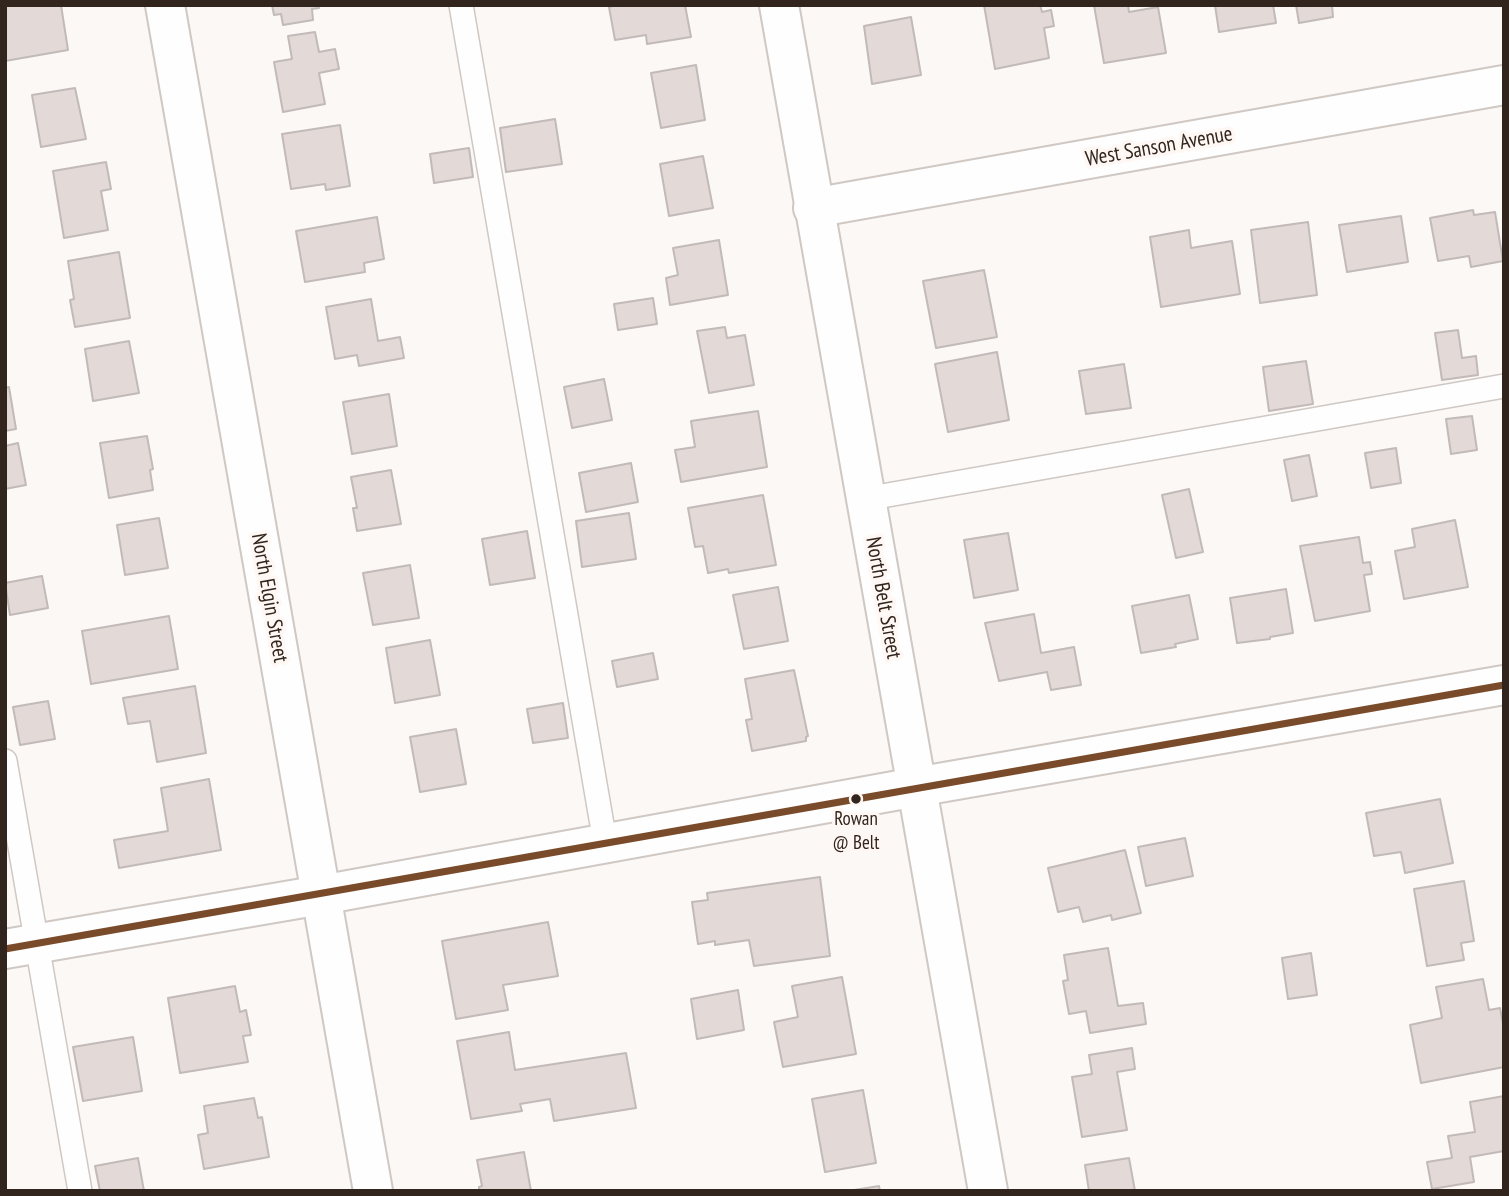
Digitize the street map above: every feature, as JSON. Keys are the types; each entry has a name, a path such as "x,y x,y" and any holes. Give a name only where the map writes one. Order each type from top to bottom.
{"street":[{"name":"North Elgin Street","path":"165,5 373,1191"},
{"name":"North Belt Street","path":"779,5 988,1191"},
{"name":"West Sanson Avenue","path":"813,208 1504,85"},
{"path":"22,946 321,895 916,786 1504,685"}],"lane":[{"path":"461,5 605,842"},
{"path":"865,499 1504,386"},
{"path":"5,761 22,946 80,1191"}],"building":[{"path":"5,5 61,5 68,50 5,61"},
{"path":"272,5 318,5 319,8 312,9 313,20 283,25 281,14 274,15"},
{"path":"685,5 691,37 647,44 646,35 615,40 609,7"},
{"path":"984,5 1040,5 1042,12 1051,10 1054,26 1044,28 1049,58 995,69"},
{"path":"1094,5 1128,5 1129,12 1158,7 1166,53 1104,63"},
{"path":"1215,5 1273,5 1276,23 1219,32"},
{"path":"1296,5 1332,5 1333,17 1299,23"},
{"path":"911,17 921,75 872,84 864,26"},
{"path":"315,32 319,52 335,49 339,69 319,73 325,104 283,112 274,62 292,59 288,36"},
{"path":"696,65 705,120 661,128 651,73"},
{"path":"75,88 86,139 41,147 32,95"},
{"path":"555,119 562,164 506,172 500,128"},
{"path":"340,125 350,186 326,190 325,184 291,189 282,134"},
{"path":"469,148 473,177 434,183 430,154"},
{"path":"703,156 713,208 669,216 660,164"},
{"path":"106,162 111,189 101,191 108,230 64,238 53,171"},
{"path":"1473,210 1474,215 1495,212 1503,261 1471,267 1469,256 1438,261 1430,218"},
{"path":"1401,216 1408,262 1347,272 1339,225"},
{"path":"377,217 384,259 364,263 365,272 305,282 296,231"},
{"path":"1308,222 1317,295 1260,303 1251,230"},
{"path":"1189,230 1191,248 1232,241 1240,294 1161,307 1150,237"},
{"path":"719,240 728,295 670,305 666,278 678,275 673,248"},
{"path":"119,252 130,318 75,327 70,300 74,299 68,261"},
{"path":"984,270 997,337 936,348 923,281"},
{"path":"653,298 657,324 618,330 614,304"},
{"path":"371,299 378,341 400,337 404,358 359,366 357,355 335,359 326,307"},
{"path":"725,327 727,338 745,335 754,385 709,393 697,331"},
{"path":"1458,330 1462,358 1476,356 1478,375 1442,380 1435,333"},
{"path":"129,341 139,393 93,401 85,349"},
{"path":"997,352 1009,420 948,432 935,364"},
{"path":"1306,361 1313,404 1269,411 1263,367"},
{"path":"1124,364 1131,408 1086,414 1079,371"},
{"path":"604,379 612,420 572,428 564,387"},
{"path":"9,387 16,429 5,431 5,388"},
{"path":"389,394 397,446 352,454 343,402"},
{"path":"758,411 767,467 681,482 675,450 695,447 691,421"},
{"path":"1472,416 1477,450 1451,454 1446,419"},
{"path":"147,436 153,469 150,470 153,490 109,498 100,443"},
{"path":"18,443 26,485 5,489 5,446"},
{"path":"1396,448 1401,483 1371,488 1365,453"},
{"path":"1309,455 1317,496 1292,501 1284,460"},
{"path":"631,463 638,502 586,512 579,473"},
{"path":"391,470 401,524 357,531 353,508 357,508 351,477"},
{"path":"1189,489 1203,552 1176,558 1162,495"},
{"path":"763,495 776,565 729,573 728,569 708,573 703,546 695,547 688,508"},
{"path":"629,513 636,559 582,567 576,521"},
{"path":"159,518 168,568 125,575 117,525"},
{"path":"1455,520 1468,587 1404,599 1395,551 1415,547 1412,529"},
{"path":"527,531 535,578 490,585 482,539"},
{"path":"1008,533 1018,590 974,598 964,540"},
{"path":"1359,537 1363,563 1370,562 1372,574 1364,575 1370,611 1315,621 1300,546"},
{"path":"410,565 419,618 373,625 363,573"},
{"path":"42,576 48,608 10,615 5,583"},
{"path":"778,587 788,641 744,649 733,595"},
{"path":"1286,589 1293,633 1237,643 1230,598"},
{"path":"1189,595 1198,639 1175,644 1176,647 1141,653 1132,606"},
{"path":"1034,614 1041,653 1074,647 1081,685 1051,690 1047,672 999,681 985,623"},
{"path":"169,616 178,669 91,684 82,631"},
{"path":"430,640 440,695 395,703 386,648"},
{"path":"653,653 658,679 617,687 612,661"},
{"path":"794,670 808,736 806,741 752,751 746,720 752,719 745,679"},
{"path":"195,686 206,753 157,762 150,721 128,724 123,698"},
{"path":"48,701 55,739 20,745 13,707"},
{"path":"563,703 568,738 533,743 527,709"},
{"path":"456,729 466,784 420,792 410,737"},
{"path":"209,779 221,850 119,868 114,840 168,831 161,788"},
{"path":"1440,799 1453,863 1405,873 1401,852 1374,856 1366,813"},
{"path":"1185,838 1193,876 1146,886 1138,847"},
{"path":"1125,850 1141,913 1112,920 1111,915 1083,922 1079,907 1058,912 1048,868"},
{"path":"820,877 830,956 754,966 749,940 715,945 715,941 698,944 692,902 708,900 707,893"},
{"path":"1464,881 1474,941 1461,943 1464,960 1427,966 1414,889"},
{"path":"548,922 558,976 503,985 508,1010 456,1019 442,941"},
{"path":"1108,948 1118,1006 1143,1003 1146,1024 1090,1033 1086,1011 1069,1014 1063,981 1068,980 1064,955"},
{"path":"1311,953 1317,995 1288,999 1282,958"},
{"path":"842,977 856,1054 783,1067 774,1022 798,1017 792,986"},
{"path":"1483,979 1489,1010 1500,1008 1504,1029 1504,1067 1421,1083 1410,1025 1442,1018 1436,987"},
{"path":"235,986 240,1012 246,1010 251,1035 243,1036 248,1062 180,1073 168,998"},
{"path":"738,990 744,1030 697,1039 691,999"},
{"path":"509,1032 515,1070 626,1053 636,1108 554,1121 550,1099 520,1104 522,1111 471,1119 457,1041"},
{"path":"133,1037 142,1091 83,1101 73,1047"},
{"path":"1132,1048 1135,1069 1117,1072 1127,1130 1082,1137 1072,1077 1092,1074 1089,1055"},
{"path":"863,1090 876,1163 825,1172 812,1099"},
{"path":"1504,1096 1504,1151 1470,1157 1474,1182 1432,1189 1427,1162 1452,1158 1448,1136 1475,1132 1470,1102"},
{"path":"254,1098 258,1118 262,1117 269,1157 204,1169 198,1135 208,1133 204,1106"},
{"path":"524,1152 531,1191 479,1191 482,1186 477,1160"},
{"path":"138,1158 144,1191 100,1191 95,1166"},
{"path":"1129,1158 1135,1191 1089,1191 1085,1165"},
{"path":"879,1186 880,1191 848,1191"}],"transit line":[{"path":"5,949 1504,685"}],"place":[{"name":"Rowan @ Belt","path":"856,799"}]}
